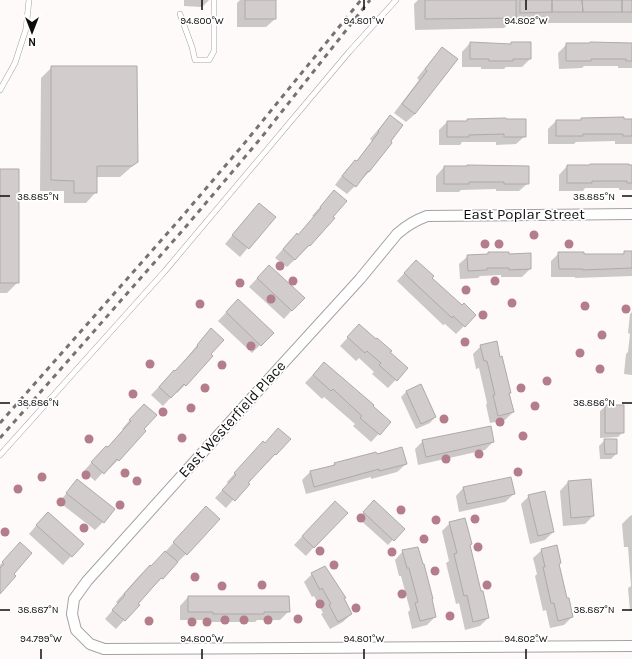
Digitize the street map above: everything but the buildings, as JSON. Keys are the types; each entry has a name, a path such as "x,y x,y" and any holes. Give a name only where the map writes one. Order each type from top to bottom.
{"street":[{"name":"East Poplar Street","path":"416,220 427,216 441,215 632,214"},
{"name":"East Westerfield Place","path":"416,220 397,234 360,279 87,581 74,599 72,614 76,630 90,644 104,649 632,646"}],"lane":[{"path":"0,90 15,63 26,28 29,0"},
{"path":"180,14 192,46 195,60 209,60 214,51 214,0"},
{"path":"0,455 165,270 349,52 396,0"}],"railway":[{"path":"0,423 180,219 243,145 361,0"},
{"path":"0,438 183,230 261,138 370,0"}]}
